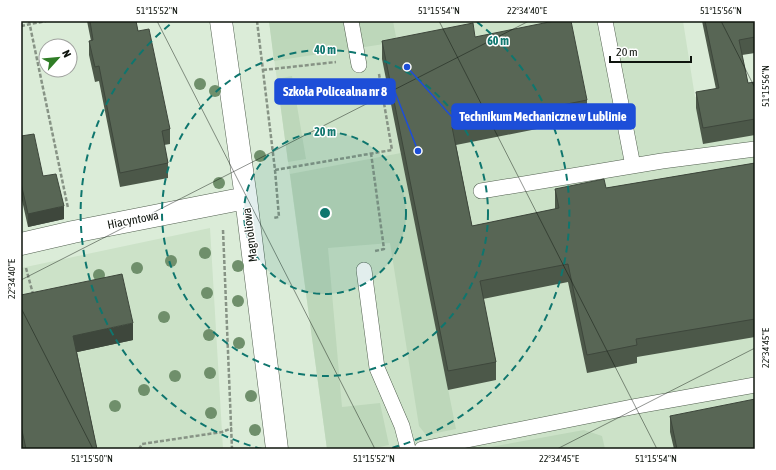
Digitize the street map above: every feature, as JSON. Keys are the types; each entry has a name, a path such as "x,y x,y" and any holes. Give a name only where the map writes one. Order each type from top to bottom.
{"street":[{"name":"Magnoliowa","path":"221,21 246,198 277,449"},
{"name":"Hiacyntowa","path":"21,244 73,232 246,198"}],"lane":[{"path":"351,21 358,62"},
{"path":"605,21 632,166"},
{"path":"481,191 632,166 755,149"},
{"path":"364,270 377,368 402,426 408,449"},
{"path":"422,449 755,384"}],"path":[{"path":"21,26 29,23 46,21"},
{"path":"29,23 73,232"},
{"path":"263,70 358,62 376,57 392,150 275,170"},
{"path":"364,270 362,252 384,249 371,153"},
{"path":"223,226 232,449"},
{"path":"26,267 34,297"},
{"path":"139,449 142,444 222,432 232,428"}],"shaded area":[{"path":"269,21 683,21 695,97 755,85 755,449 327,449"},
{"path":"269,21 393,21 397,42 274,61"},
{"path":"292,76 306,159 288,162 277,79"},
{"path":"401,153 456,429 426,435 419,426 390,243 328,248 342,407 380,403 389,445 370,449 327,449 290,174"},
{"path":"210,228 223,449 21,449 21,268"},
{"path":"584,430 602,436 605,449 479,449"}],"building":[{"path":"90,21 136,21 138,31 149,29 170,129 162,131 168,163 120,173 99,66 95,67 89,41 93,40"},
{"path":"554,21 571,21 587,100 452,127 472,226 559,208 555,189 604,179 606,188 755,163 755,319 636,339 637,345 587,355 568,264 480,281 496,362 448,371 382,41 473,23 475,37"},
{"path":"705,21 755,21 755,37 739,40 748,83 755,82 755,119 703,128 696,92 719,88"},
{"path":"34,134 43,176 56,174 64,206 28,214 21,183 21,136"},
{"path":"122,274 133,323 73,336 97,449 26,449 21,426 21,295"},
{"path":"755,399 755,449 677,449 670,416"}],"place":[{"name":"Technikum Mechaniczne w Lublinie","path":"407,67"},
{"name":"Szkoła Policealna nr 8","path":"418,151"}]}
